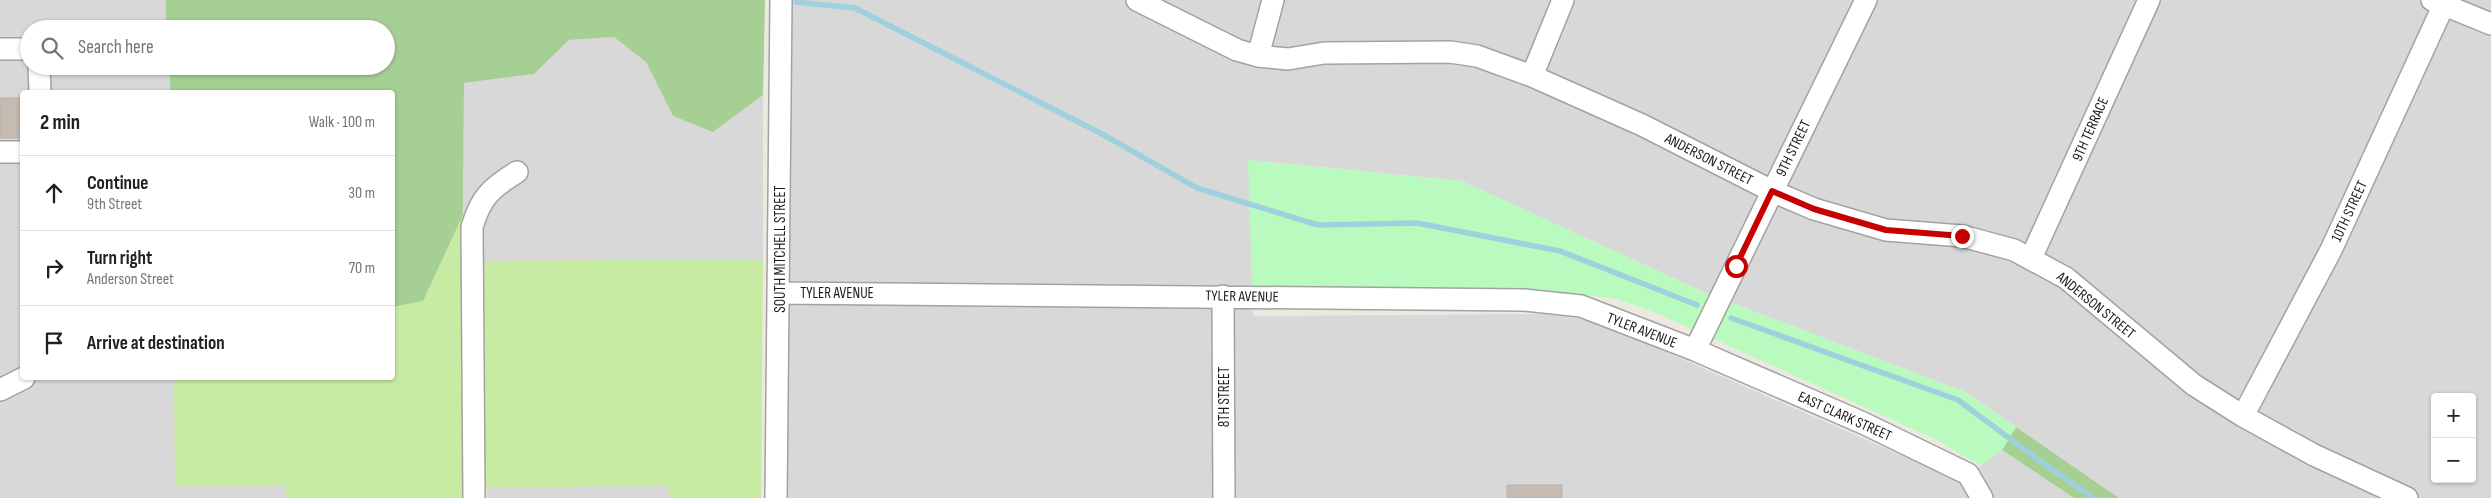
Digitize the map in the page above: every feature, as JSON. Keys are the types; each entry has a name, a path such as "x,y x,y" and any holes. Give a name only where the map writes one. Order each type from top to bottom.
{"street":[{"name":"SOUTH MITCHELL STREET","path":"776,498 780,293 781,0"},
{"name":"ANDERSON STREET","path":"1137,0 1237,50 1258,56 1288,59 1324,53 1450,52 1477,56 1532,76 1642,125 1772,191 1814,209 1886,230 1962,236 2014,250 2066,278 2194,385 2243,416 2314,455 2406,498"},
{"path":"1258,56 1273,0"},
{"path":"1532,76 1563,0"},
{"name":"9TH STREET","path":"1695,350 1866,0"},
{"name":"9TH TERRACE","path":"2031,258 2149,0"},
{"path":"2441,2 2491,24"},
{"name":"10TH STREET","path":"2243,416 2331,250 2441,2"},
{"path":"0,49 20,49"},
{"path":"39,75 40,90"},
{"path":"0,152 20,152"},
{"path":"474,498 472,227 478,207 493,186 517,172"},
{"name":"TYLER AVENUE","path":"780,293 1524,300 1580,306 1695,350"},
{"name":"8TH STREET","path":"1223,296 1224,498"},
{"name":"EAST CLARK STREET","path":"1695,350 1863,423 1968,474 1982,498"},
{"path":"0,390 20,380"}],"shaded area":[{"path":"0,0 166,0 166,20 20,20 20,43 0,44"},
{"path":"788,0 2491,0 2491,498 2119,498 1965,392 1706,293 1462,181 1249,160 1253,316 1543,314 1577,318 1605,325 1960,481 2002,450 2074,498 785,498"},
{"path":"614,37 646,62 673,116 713,132 763,95 763,259 463,263 464,83 534,74 569,40"},
{"path":"0,59 20,59 20,75 170,75 170,90 20,90 20,380 174,380 175,485 285,486 286,498 0,498"},
{"path":"669,486 669,498 487,498 487,487"}],"green space":[{"path":"166,0 765,0 763,95 713,132 673,116 646,62 614,37 569,40 534,74 464,83 463,215 423,301 395,307 395,90 170,90 170,75 395,75 395,20 166,20"},
{"path":"1248,160 1462,181 1706,293 1965,392 2016,427 2002,450 1980,466 1937,440 1654,312 1617,299 1537,289 1252,287"},
{"path":"463,215 462,498 286,498 285,486 175,485 174,380 395,380 395,307 423,301"},
{"path":"763,259 761,498 669,498 668,486 487,487 479,482 478,261"},
{"path":"2016,427 2119,498 2074,498 2002,450"}],"building":[{"path":"0,98 20,98 20,138 0,138"},
{"path":"1507,485 1562,485 1562,498 1507,498"}],"waterway":[{"path":"796,2 855,8 1104,135 1197,188 1318,225 1417,223 1560,251 1697,305"},
{"path":"1731,318 1958,400 2044,464 2094,498"}],"route":[{"path":"1736,266 1772,191 1814,209 1886,230 1962,236"}]}
